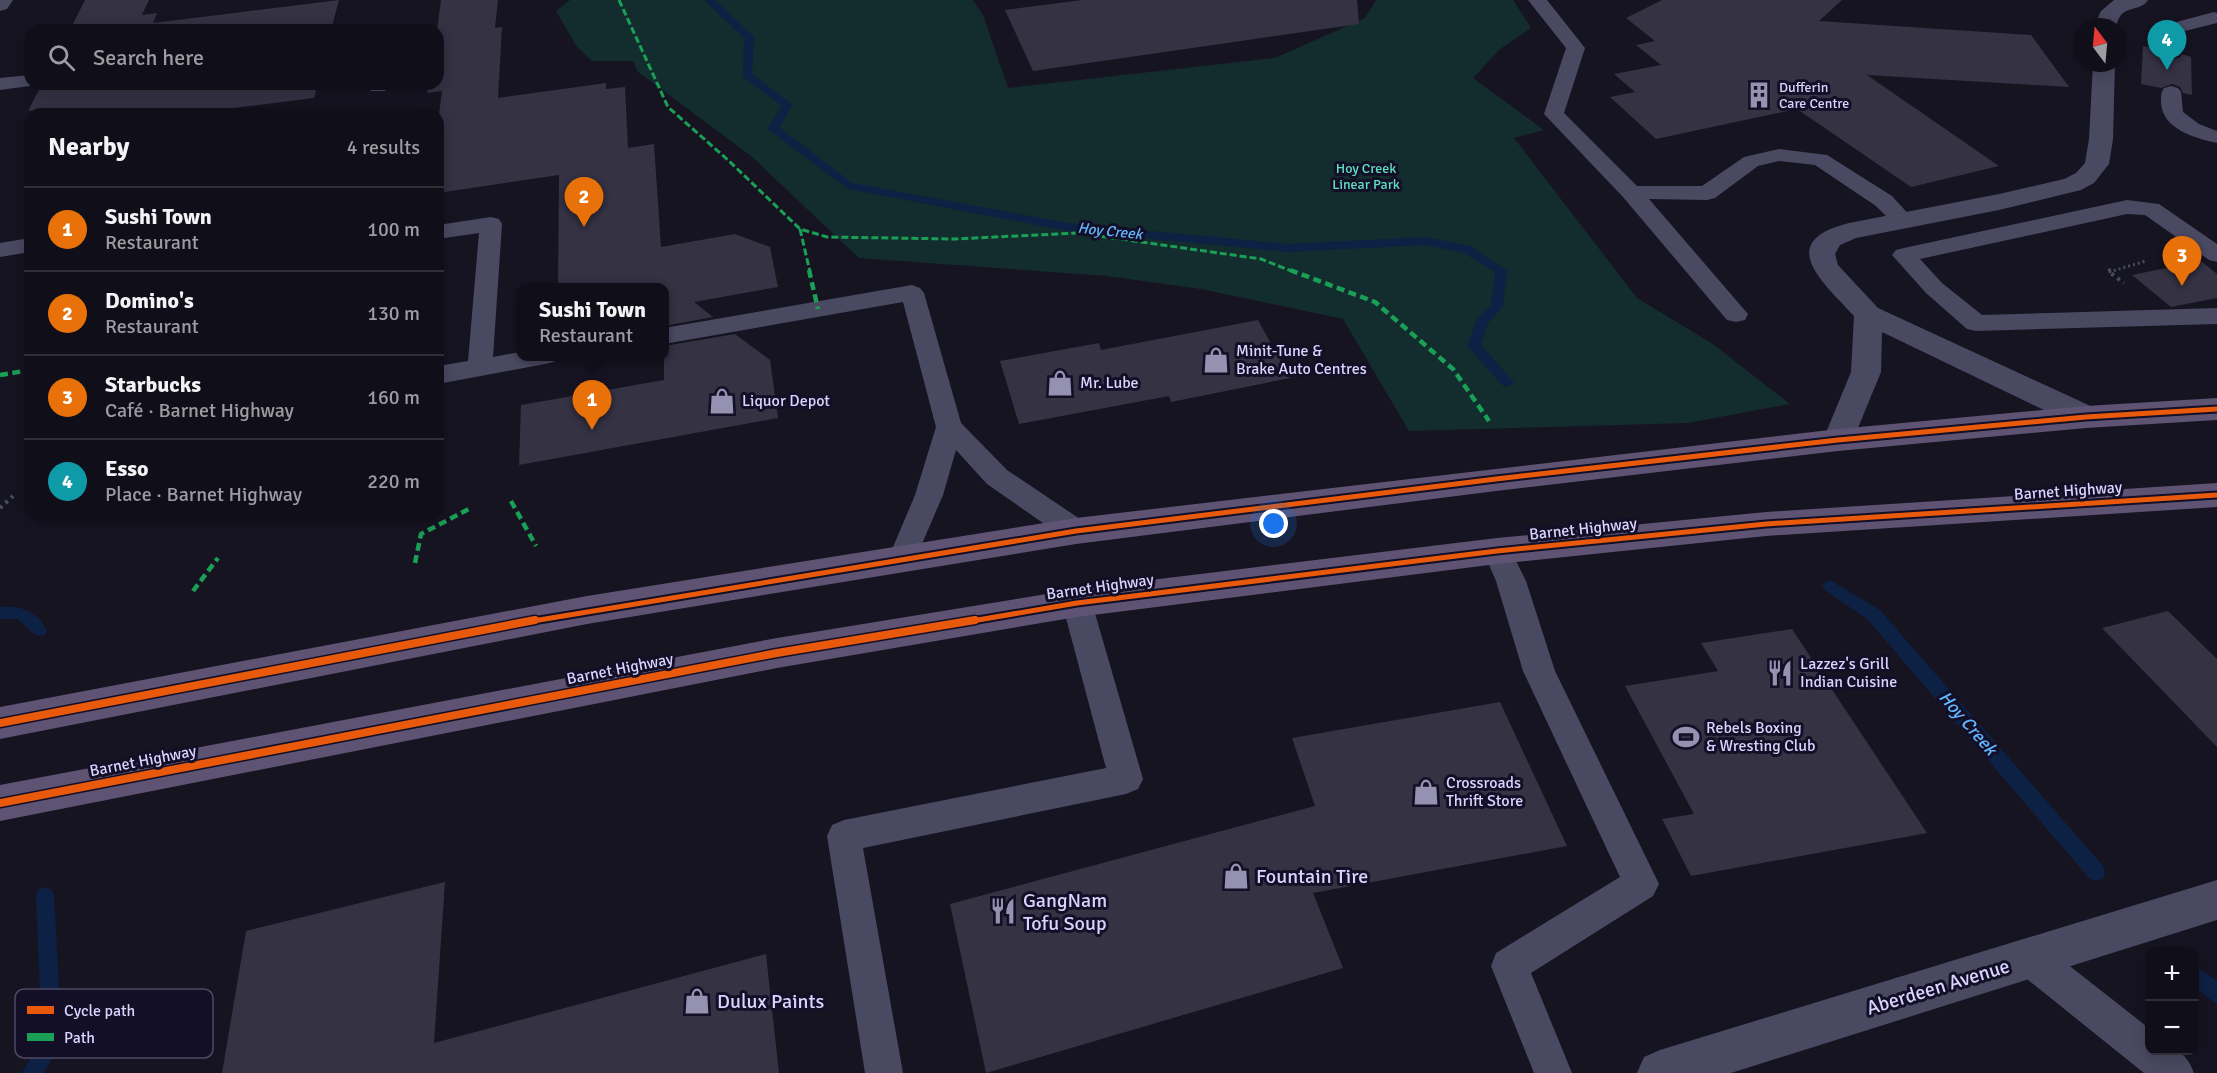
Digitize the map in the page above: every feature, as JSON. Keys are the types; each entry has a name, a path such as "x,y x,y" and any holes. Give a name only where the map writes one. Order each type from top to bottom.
{"main road":[{"path":"0,723 587,610 1076,531 1838,440 2086,417 2217,409"},
{"name":"Barnet Highway","path":"0,803 777,653 1077,603 1497,551 1766,524 2217,495"}],"street":[{"path":"0,5 3,0"},
{"path":"2107,18 2115,7 2138,0"},
{"path":"2086,417 1868,314 1825,268 1821,258 1822,248 1831,240 1849,231 2072,185 2085,178 2092,172 2098,156 2103,72"},
{"path":"1838,440 1866,372 1868,314"},
{"name":"Aberdeen Avenue","path":"1660,1073 2217,900"}],"lane":[{"path":"1537,0 1576,48 1554,114 1631,192 1736,314"},
{"path":"2172,51 2176,28 2214,18"},
{"path":"0,84 24,82"},
{"path":"2171,92 2170,111 2178,120 2206,135 2217,137"},
{"path":"1631,192 1707,193 1751,161 1779,155 1820,159 1884,201 1903,220"},
{"path":"2217,255 2151,209 2127,207 2029,226 1904,255 1934,288 1976,323 2217,316"},
{"path":"444,231 491,224 480,368"},
{"path":"0,250 24,247"},
{"path":"669,335 912,293 949,427 997,477 1076,531"},
{"path":"444,374 521,361"},
{"path":"902,559 929,495 949,427"},
{"path":"1497,551 1511,581 1539,671 1641,884 1509,966 1553,1073"},
{"path":"884,1073 844,837 1126,779 1077,603"},
{"path":"2030,958 2175,1073"}],"path":[{"path":"2127,285 2108,271 2146,261"},
{"path":"0,508 13,496"}],"green space":[{"name":"Hoy Creek Linear Park","path":"570,0 973,0 983,15 1008,88 1275,58 1365,18 1376,0 1513,0 1531,28 1500,49 1473,78 1544,130 1514,138 1637,298 1713,344 1790,404 1688,423 1409,431 1343,319 1201,289 1106,276 859,258 751,156 638,72 633,61 592,61 577,47 556,11"}],"building":[{"path":"85,0 149,0 142,15 157,13 153,23 339,0 333,24 73,24"},
{"path":"441,0 498,0 495,28 502,27 498,98 606,83 606,89 625,87 628,148 654,144 661,247 735,234 770,247 778,287 694,302 713,317 669,325 669,283 558,283 559,175 444,192 444,108 440,108 442,91 427,93 428,90 444,90 444,24 438,24"},
{"path":"1082,0 1357,0 1359,24 1033,71 1005,10"},
{"name":"Dufferin Care Centre","path":"1662,0 1842,0 1819,21 2031,35 2069,87 1867,75 1999,166 1911,187 1797,109 1656,139 1610,97 1635,92 1614,74 1661,65 1636,45 1655,41 1626,18"},
{"path":"2143,46 2160,50 2165,58 2179,58 2182,54 2191,57 2192,95 2183,93 2180,87 2172,84 2161,88 2141,84"},
{"path":"39,90 316,90 314,98 233,108 30,108"},
{"path":"2201,261 2217,274 2217,298 2171,307 2132,275"},
{"path":"1258,320 1290,378 1171,402 1169,396 1019,424 1000,361 1099,343 1101,350"},
{"path":"735,334 770,360 778,418 519,465 521,405 664,380 664,361 669,361 669,345"},
{"path":"2168,611 2217,659 2217,747 2102,628"},
{"path":"1792,629 1927,833 1691,876 1662,819 1694,814 1625,686 1718,671 1701,643"},
{"path":"1500,702 1567,846 1313,893 1343,968 986,1073 950,904 1315,806 1292,738"},
{"path":"445,882 434,1043 766,954 779,1073 222,1073 246,931"}],"waterway":[{"name":"Hoy Creek","path":"709,0 749,37 747,75 788,105 773,128 848,186 1068,227 1288,248 1425,241 1466,249 1501,271 1497,306 1482,321 1474,346 1507,382"},
{"name":"Hoy Creek","path":"1830,586 1874,615 2096,872"},
{"path":"0,613 18,613 31,621 39,630"},
{"path":"45,896 50,989"},
{"name":"Hoy Creek","path":"2199,978 2217,994"},
{"path":"32,1073 41,1058"}],"marked path":[{"path":"619,0 668,107 728,160 800,229 827,237 954,239 1078,233 1261,259 1375,302 1453,369 1489,421"},
{"path":"800,229 818,309"},
{"path":"0,375 24,371"},
{"path":"511,501 536,546"},
{"path":"415,563 421,534 469,509"},
{"path":"193,591 218,558"}],"cycle path":[{"path":"0,723 587,610 1076,531 1496,479 1838,440 2086,417 2217,409"},
{"path":"0,803 777,653 1077,603 1497,551 1766,524 2217,495"}],"place":[{"name":"Esso","path":"2167,70"},
{"name":"Dufferin Care Centre","path":"1759,95"},
{"name":"Domino's","path":"584,227"},
{"name":"Starbucks","path":"2182,286"},
{"name":"Minit-Tune & Brake Auto Centres","path":"1216,360"},
{"name":"Mr. Lube","path":"1060,383"},
{"name":"Liquor Depot","path":"722,401"},
{"name":"Sushi Town","path":"592,430"},
{"name":"Lazzez's Grill Indian Cuisine","path":"1780,673"},
{"name":"Rebels Boxing & Wresting Club","path":"1686,737"},
{"name":"Crossroads Thrift Store","path":"1426,792"},
{"name":"Fountain Tire","path":"1236,876"},
{"name":"GangNam Tofu Soup","path":"1003,911"},
{"name":"Dulux Paints","path":"697,1001"}]}
